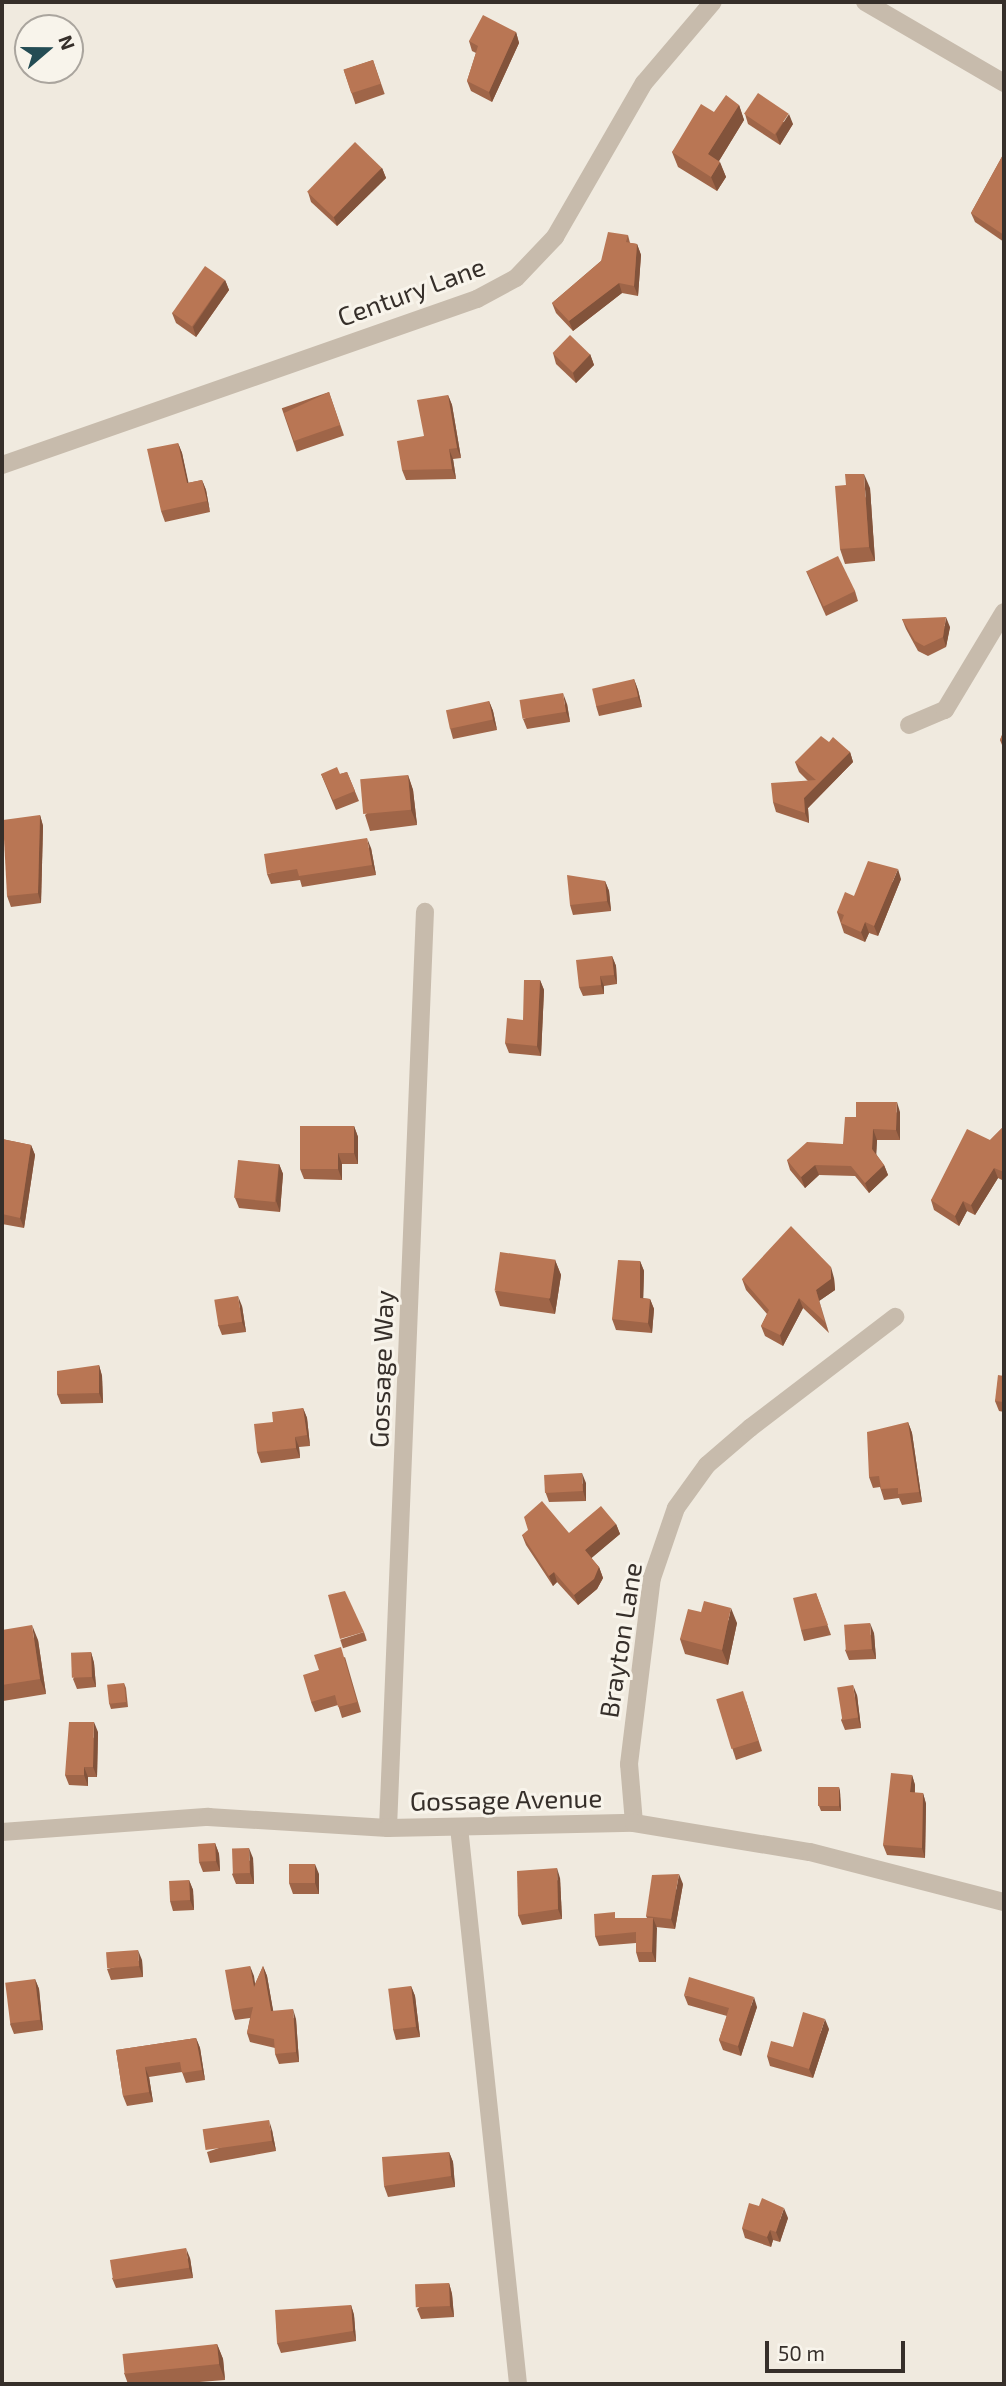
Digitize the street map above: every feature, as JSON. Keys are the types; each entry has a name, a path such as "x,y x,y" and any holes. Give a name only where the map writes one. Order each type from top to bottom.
{"street":[{"name":"Century Lane","path":"2,466 477,299 516,278 555,237 644,83 713,2"},
{"path":"865,2 1004,83"},
{"path":"909,725 945,710 1004,612"},
{"name":"Gossage Way","path":"388,1828 425,912"},
{"name":"Brayton Lane","path":"634,1823 629,1764 648,1603 676,1508 708,1465 750,1428 895,1317"},
{"name":"Gossage Avenue","path":"2,1832 208,1817 388,1828 634,1823 810,1852 1004,1902"},
{"path":"459,1827 518,2384"}],"building":[{"path":"483,15 516,32 489,92 467,81 478,46 469,41"},
{"path":"373,60 381,84 351,93 344,70"},
{"path":"758,93 789,114 775,134 744,114"},
{"path":"726,95 739,105 708,154 720,162 711,177 672,152 701,104 714,112"},
{"path":"355,142 382,168 334,217 307,192"},
{"path":"1004,153 1004,235 971,213"},
{"path":"608,232 628,235 626,242 637,244 634,286 619,283 569,321 552,303 601,261"},
{"path":"205,266 225,280 192,326 172,313"},
{"path":"570,335 590,354 573,372 553,353"},
{"path":"329,392 340,425 294,441 284,413"},
{"path":"448,395 457,448 449,449 452,469 402,470 397,441 424,436 417,400"},
{"path":"178,443 187,483 202,480 207,501 161,511 147,449"},
{"path":"845,474 864,474 869,547 840,549 835,486 846,485"},
{"path":"838,556 855,591 824,606 807,571"},
{"path":"946,617 943,637 924,646 915,641 902,619"},
{"path":"634,679 638,697 596,706 592,689"},
{"path":"563,693 566,712 523,719 520,700"},
{"path":"489,701 493,720 450,729 446,710"},
{"path":"821,736 829,742 833,737 850,752 804,798 805,813 773,802 771,783 816,780 795,762"},
{"path":"337,767 340,774 347,772 355,791 333,800 321,774"},
{"path":"408,775 411,810 363,814 360,779"},
{"path":"40,815 38,893 7,896 3,820"},
{"path":"367,838 372,865 299,876 297,869 267,874 264,854"},
{"path":"868,861 898,869 874,926 865,922 861,932 841,923 844,915 837,912 845,892 854,896"},
{"path":"567,875 605,881 607,901 570,905"},
{"path":"612,956 614,975 600,976 601,985 579,987 576,960"},
{"path":"524,980 540,980 537,1046 505,1043 507,1018 523,1020"},
{"path":"856,1102 897,1102 896,1130 873,1129 872,1149 884,1165 865,1183 851,1166 815,1165 801,1177 787,1160 807,1142 843,1144 845,1117 856,1117"},
{"path":"300,1126 354,1126 354,1153 338,1153 338,1169 300,1169"},
{"path":"1004,1126 1004,1172 994,1168 971,1205 963,1201 955,1216 931,1200 967,1129 990,1140"},
{"path":"2,1139 31,1145 20,1218 2,1214"},
{"path":"238,1160 279,1164 275,1202 234,1198"},
{"path":"791,1226 831,1267 831,1279 816,1290 825,1322 799,1298 780,1335 761,1326 769,1310 742,1279"},
{"path":"500,1252 555,1260 550,1298 495,1291"},
{"path":"618,1260 640,1261 640,1298 650,1299 648,1323 612,1319"},
{"path":"238,1296 242,1322 218,1325 214,1300"},
{"path":"99,1365 99,1393 57,1394 57,1371"},
{"path":"998,1375 1004,1376 1004,1402 995,1401"},
{"path":"303,1408 307,1435 295,1437 296,1448 257,1452 254,1424 273,1422 272,1412"},
{"path":"908,1422 919,1492 898,1494 898,1488 881,1489 879,1476 869,1477 867,1432"},
{"path":"582,1473 583,1491 545,1493 544,1475"},
{"path":"542,1501 569,1533 601,1506 616,1524 585,1550 599,1567 594,1579 574,1595 554,1572 549,1576 522,1535 528,1530 524,1517"},
{"path":"345,1591 364,1632 340,1639 328,1595"},
{"path":"816,1593 828,1625 801,1630 793,1598"},
{"path":"704,1601 731,1608 722,1650 680,1639 688,1609 701,1612"},
{"path":"870,1623 872,1649 846,1651 844,1625"},
{"path":"32,1625 40,1679 2,1685 2,1630"},
{"path":"341,1647 357,1702 338,1707 335,1695 311,1702 303,1675 319,1670 314,1655"},
{"path":"91,1652 92,1677 72,1678 71,1653"},
{"path":"124,1683 126,1702 109,1704 107,1685"},
{"path":"853,1685 858,1718 842,1720 837,1688"},
{"path":"743,1691 758,1741 731,1749 716,1699"},
{"path":"69,1722 94,1722 93,1767 84,1767 84,1775 65,1775"},
{"path":"891,1773 912,1775 910,1792 923,1793 922,1848 883,1845"},
{"path":"818,1787 839,1787 839,1806 818,1806"},
{"path":"215,1843 216,1861 199,1862 198,1844"},
{"path":"249,1848 250,1873 233,1874 232,1849"},
{"path":"289,1864 315,1864 315,1883 289,1883"},
{"path":"557,1868 558,1909 518,1915 517,1871"},
{"path":"679,1874 671,1919 646,1916 652,1875"},
{"path":"189,1880 190,1900 170,1901 169,1881"},
{"path":"615,1912 615,1918 653,1918 652,1952 636,1952 636,1932 595,1936 594,1914"},
{"path":"138,1950 139,1966 107,1968 106,1952"},
{"path":"250,1966 254,1987 263,1966 271,2011 293,2009 296,2052 275,2054 274,2039 247,2033 253,2007 232,2010 225,1970"},
{"path":"689,1977 754,1997 738,2046 719,2040 729,2008 684,1995"},
{"path":"35,1979 40,2020 10,2023 5,1983"},
{"path":"411,1986 416,2027 393,2029 388,1989"},
{"path":"803,2012 825,2019 809,2069 767,2056 771,2041 793,2047"},
{"path":"196,2038 202,2070 182,2073 180,2062 145,2067 149,2092 123,2096 116,2050"},
{"path":"269,2120 272,2141 206,2150 203,2129"},
{"path":"449,2152 451,2176 384,2186 382,2157"},
{"path":"762,2198 784,2208 776,2232 770,2230 767,2237 742,2228 749,2203 759,2206"},
{"path":"186,2248 189,2268 113,2280 110,2260"},
{"path":"449,2283 450,2306 416,2307 415,2284"},
{"path":"351,2305 353,2331 277,2343 275,2310"},
{"path":"217,2344 219,2364 125,2374 123,2354"}]}
